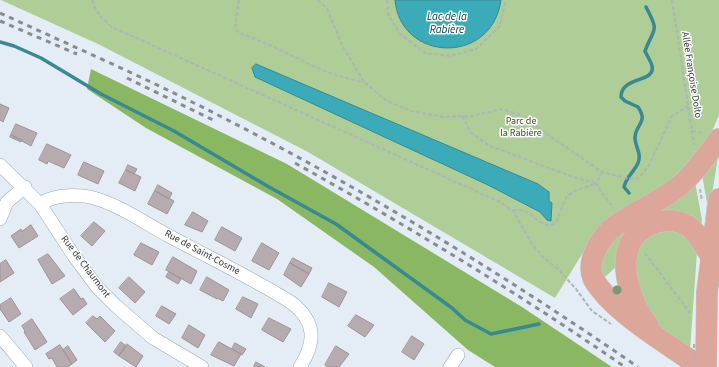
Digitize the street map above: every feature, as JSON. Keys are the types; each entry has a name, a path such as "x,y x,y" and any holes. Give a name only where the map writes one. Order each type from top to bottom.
{"main road":[{"path":"715,136 704,159 678,186 652,206 614,226 602,240 593,256 592,264 592,273 599,286 607,297 620,309 654,334 706,357 707,292 715,258 719,199"},
{"path":"654,334 633,301 627,283 626,266 628,251 638,234 654,223 667,221 682,223 694,231 715,258"},
{"path":"599,286 612,279 626,266"}],"street":[{"name":"Rue de Chaumont","path":"0,165 25,187 40,204 74,256 97,287 116,306 153,338 202,367"},
{"path":"0,219 7,202 25,187"},
{"name":"Rue de Saint-Cosme","path":"40,204 46,200 66,196 89,197 99,200 130,214 292,303 305,316 311,332 310,348 300,367"},
{"path":"0,336 26,367"},
{"path":"450,367 458,354"}],"path":[{"path":"92,0 95,10 112,27 500,202 513,211 532,244"},
{"path":"239,0 235,28 238,32 334,75 364,82"},
{"path":"318,0 327,9 343,47 364,82 387,101 411,111 443,117 472,116 501,109 518,114 602,172 623,176 629,179 639,178 649,165 672,116 688,106"},
{"path":"388,0 388,14 399,34 426,53 450,56 476,49 499,27 506,0"},
{"name":"Allée Françoise Dolto","path":"672,0 695,152"},
{"path":"462,116 471,133 490,146 596,184 567,195 556,222 553,225 546,226 522,210 517,209 513,211"},
{"path":"692,132 715,136"},
{"path":"694,367 706,357"}],"green space":[{"name":"Parc de la Rabière","path":"1,0 719,0 719,115 700,159 587,246 555,298 308,152 98,44"},
{"path":"91,69 287,164 522,307 612,367 495,367 468,350 374,267 277,199 146,128 87,89"},
{"path":"719,151 706,231 704,230 707,203 701,169"},
{"path":"695,182 702,220 700,231 670,217 604,278 596,266 605,242"},
{"path":"655,230 682,231 697,252 690,350 654,323 631,268 639,241"}],"water":[{"name":"Lac de la Rabière","path":"395,0 501,0 494,21 481,37 465,45 446,48 428,45 412,35 401,21"},
{"path":"256,64 538,184 549,192 549,201 552,203 551,221 547,220 540,212 488,185 255,77 252,68"}],"building":[{"path":"0,104 9,108 3,122 0,120"},
{"path":"16,124 37,133 31,146 11,135"},
{"path":"11,135 22,140 21,142 10,137"},
{"path":"47,144 71,155 64,168 48,161 47,164 39,160"},
{"path":"84,162 104,171 98,184 78,175"},
{"path":"128,165 137,169 134,174 126,170"},
{"path":"126,170 141,177 135,191 119,183"},
{"path":"158,185 172,193 169,199 155,191"},
{"path":"155,191 174,201 167,214 148,204"},
{"path":"193,212 208,221 202,232 185,225"},
{"path":"94,222 105,231 92,246 81,236"},
{"path":"31,225 38,236 19,248 11,236 21,229 22,231"},
{"path":"222,227 242,238 235,251 215,240"},
{"path":"141,243 159,252 152,265 134,255"},
{"path":"262,243 279,253 269,270 252,261"},
{"path":"48,254 65,276 52,284 38,260"},
{"path":"173,257 197,271 191,284 166,270"},
{"path":"293,258 312,268 309,274 290,263"},
{"path":"6,260 14,273 0,282 0,264"},
{"path":"290,263 309,274 301,287 284,275"},
{"path":"169,272 181,279 178,284 166,277"},
{"path":"129,277 145,292 135,303 119,288"},
{"path":"207,277 229,290 223,301 200,290"},
{"path":"329,283 347,292 339,307 322,297"},
{"path":"74,289 81,299 83,298 87,304 73,315 60,299"},
{"path":"243,297 258,304 251,318 236,309"},
{"path":"11,298 21,314 9,322 0,309 0,305"},
{"path":"162,306 176,314 169,324 156,316"},
{"path":"356,315 374,325 365,337 348,326"},
{"path":"93,316 97,319 100,316 115,331 105,342 86,323"},
{"path":"269,318 291,329 283,342 262,330"},
{"path":"32,319 47,342 35,350 22,326"},
{"path":"189,325 205,335 198,348 182,338"},
{"path":"412,336 424,344 414,360 402,352"},
{"path":"121,342 126,346 119,356 114,352"},
{"path":"219,342 241,354 234,366 211,355"},
{"path":"235,343 246,349 242,355 232,349"},
{"path":"127,344 143,356 136,367 119,356"},
{"path":"60,345 72,364 67,367 57,367 52,358 49,359 46,354"},
{"path":"68,346 77,360 72,364 63,350"},
{"path":"336,346 349,354 339,367 328,367 325,365"},
{"path":"256,362 265,367 254,367"}],"waterway":[{"path":"629,193 624,187 626,180 638,163 639,153 635,138 642,117 638,107 625,101 621,97 622,90 626,86 632,82 644,78 652,71 652,66 645,51 653,33 654,26 646,7"},
{"path":"0,42 14,46 41,58 101,94 174,131 269,187 336,224 452,308 465,320 491,334 539,324"}],"railway":[{"path":"0,13 184,98 359,191 416,224 528,294 638,367"},
{"path":"0,21 77,54"},
{"path":"127,78 215,121"},
{"path":"295,163 462,261 625,367"}]}
